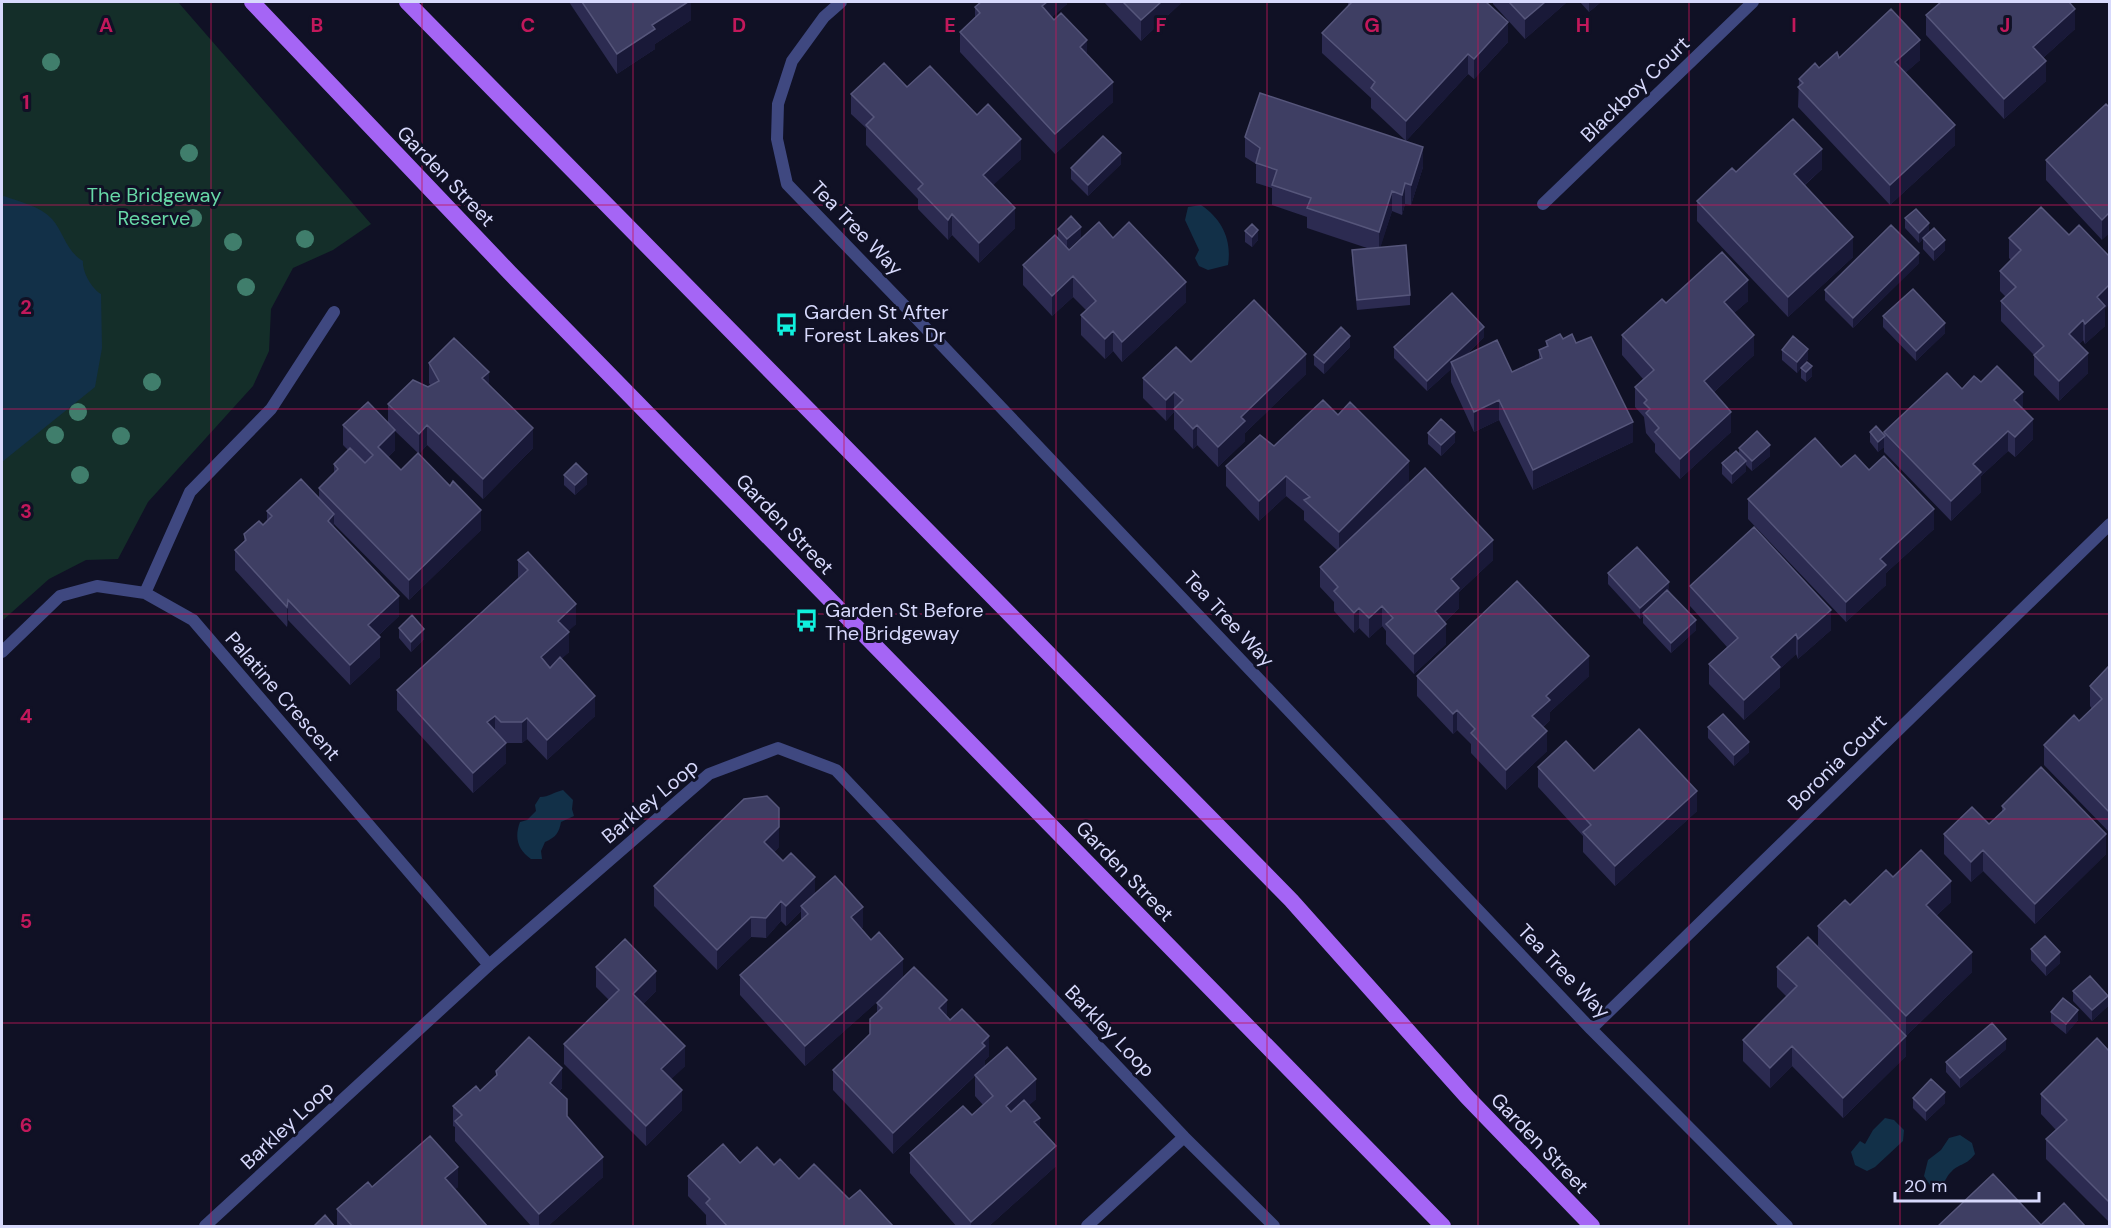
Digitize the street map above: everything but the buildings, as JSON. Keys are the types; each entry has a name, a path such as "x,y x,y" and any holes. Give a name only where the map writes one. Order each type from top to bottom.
{"main road":[{"name":"Garden Street","path":"252,2 510,273 1443,1227"},
{"name":"Garden Street","path":"407,2 1291,900 1467,1097 1592,1227"}],"street":[{"name":"Tea Tree Way","path":"841,2 824,18 792,61 778,104 777,139 786,184 900,300 1591,1029 1787,1227"},
{"name":"Blackboy Court","path":"1543,204 1754,2"},
{"path":"146,593 190,492 271,409 334,312"},
{"name":"Boronia Court","path":"1591,1029 2109,524"},
{"name":"Palatine Crescent","path":"2,652 60,596 97,586 146,593 193,620 489,965"},
{"name":"Barkley Loop","path":"205,1227 489,965 709,774 778,748 836,770 1184,1137 1274,1227"},
{"path":"1087,1227 1184,1137"}],"green space":[{"name":"The Bridgeway Reserve","path":"2,2 178,2 371,224 333,250 293,268 271,309 269,351 253,386 148,502 118,559 86,560 49,579 2,621"}],"water":[{"path":"2,197 42,211 52,219 69,247 83,261 88,280 101,294 102,348 95,387 2,462"},
{"path":"1201,205 1215,217 1224,231 1228,247 1228,265 1208,270 1199,266 1195,258 1199,250 1185,220 1188,207"},
{"path":"563,790 573,800 574,816 561,822 556,834 545,842 541,851 542,859 531,859 518,843 517,833 520,822 527,820 536,811 535,805 540,797"},
{"path":"1885,1118 1894,1120 1904,1130 1903,1141 1875,1167 1867,1171 1855,1165 1851,1152 1860,1141 1865,1144 1873,1130"},
{"path":"1960,1135 1972,1143 1975,1154 1969,1161 1955,1168 1941,1187 1930,1185 1924,1176 1928,1160 1941,1150 1949,1138"}],"place":[{"name":"Garden St After Forest Lakes Dr","path":"786,324"},
{"name":"Garden St Before The Bridgeway","path":"807,621"}]}
